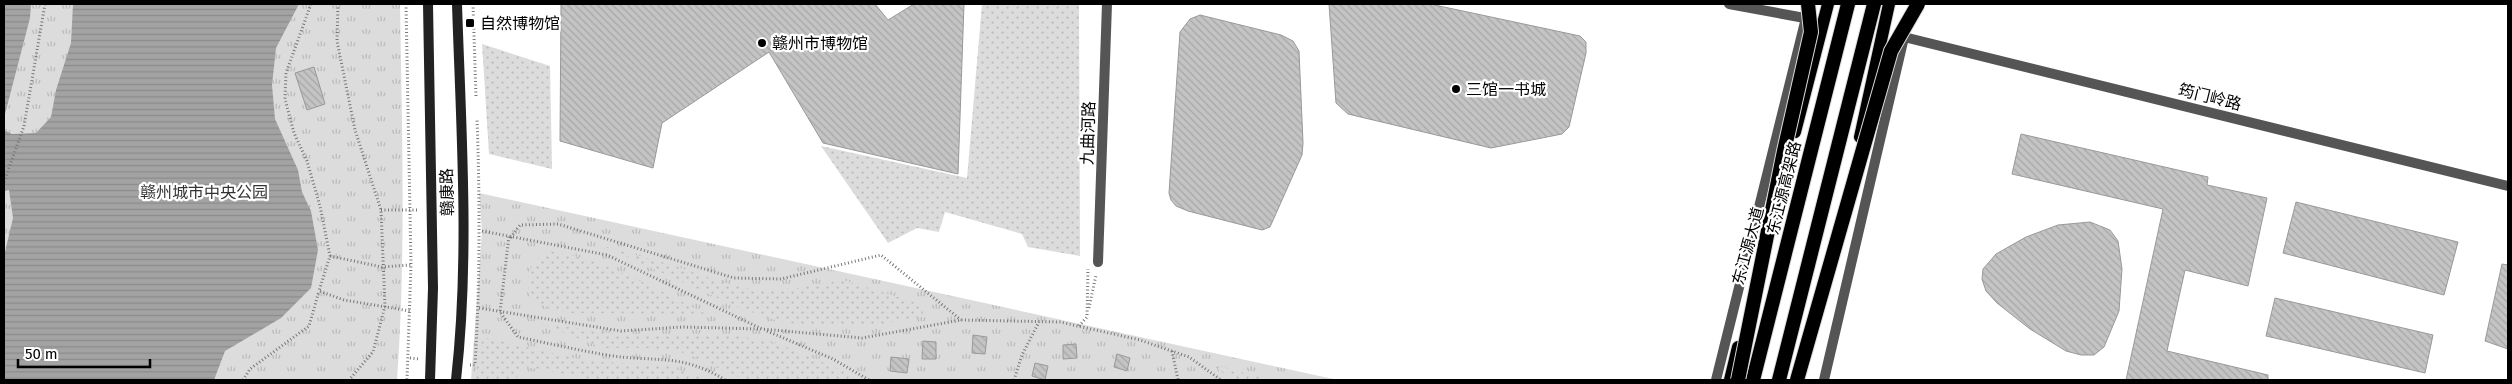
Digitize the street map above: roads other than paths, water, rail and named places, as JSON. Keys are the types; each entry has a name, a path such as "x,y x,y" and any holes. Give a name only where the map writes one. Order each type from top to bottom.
{"highway":[{"path":"1738,380 1810,32 1809,4"},
{"name":"东江源高架路","path":"1753,380 1848,4"},
{"path":"1779,380 1874,4"},
{"path":"1797,380 1891,51 1911,4"},
{"path":"1891,51 1918,4"}],"main road":[{"name":"赣康路","path":"428,4 433,288 430,380"},
{"name":"赣康路","path":"456,380 462,290 457,4"},
{"name":"东江源大道","path":"1730,380 1828,4"},
{"path":"1803,380 1847,200 1889,4"}],"street":[{"name":"九曲河路","path":"1098,262 1107,4"},
{"path":"1729,4 1824,21"},
{"path":"1716,380 1809,4"},
{"path":"1824,380 1911,4"},
{"name":"筠门岭路","path":"1904,37 2508,186"}],"place":[{"name":"自然博物馆","path":"470,23"},
{"name":"赣州市博物馆","path":"762,43"},
{"name":"三馆一书城","path":"1456,89"}],"park label":[{"name":"赣州城市中央公园","path":"204,192"}]}
